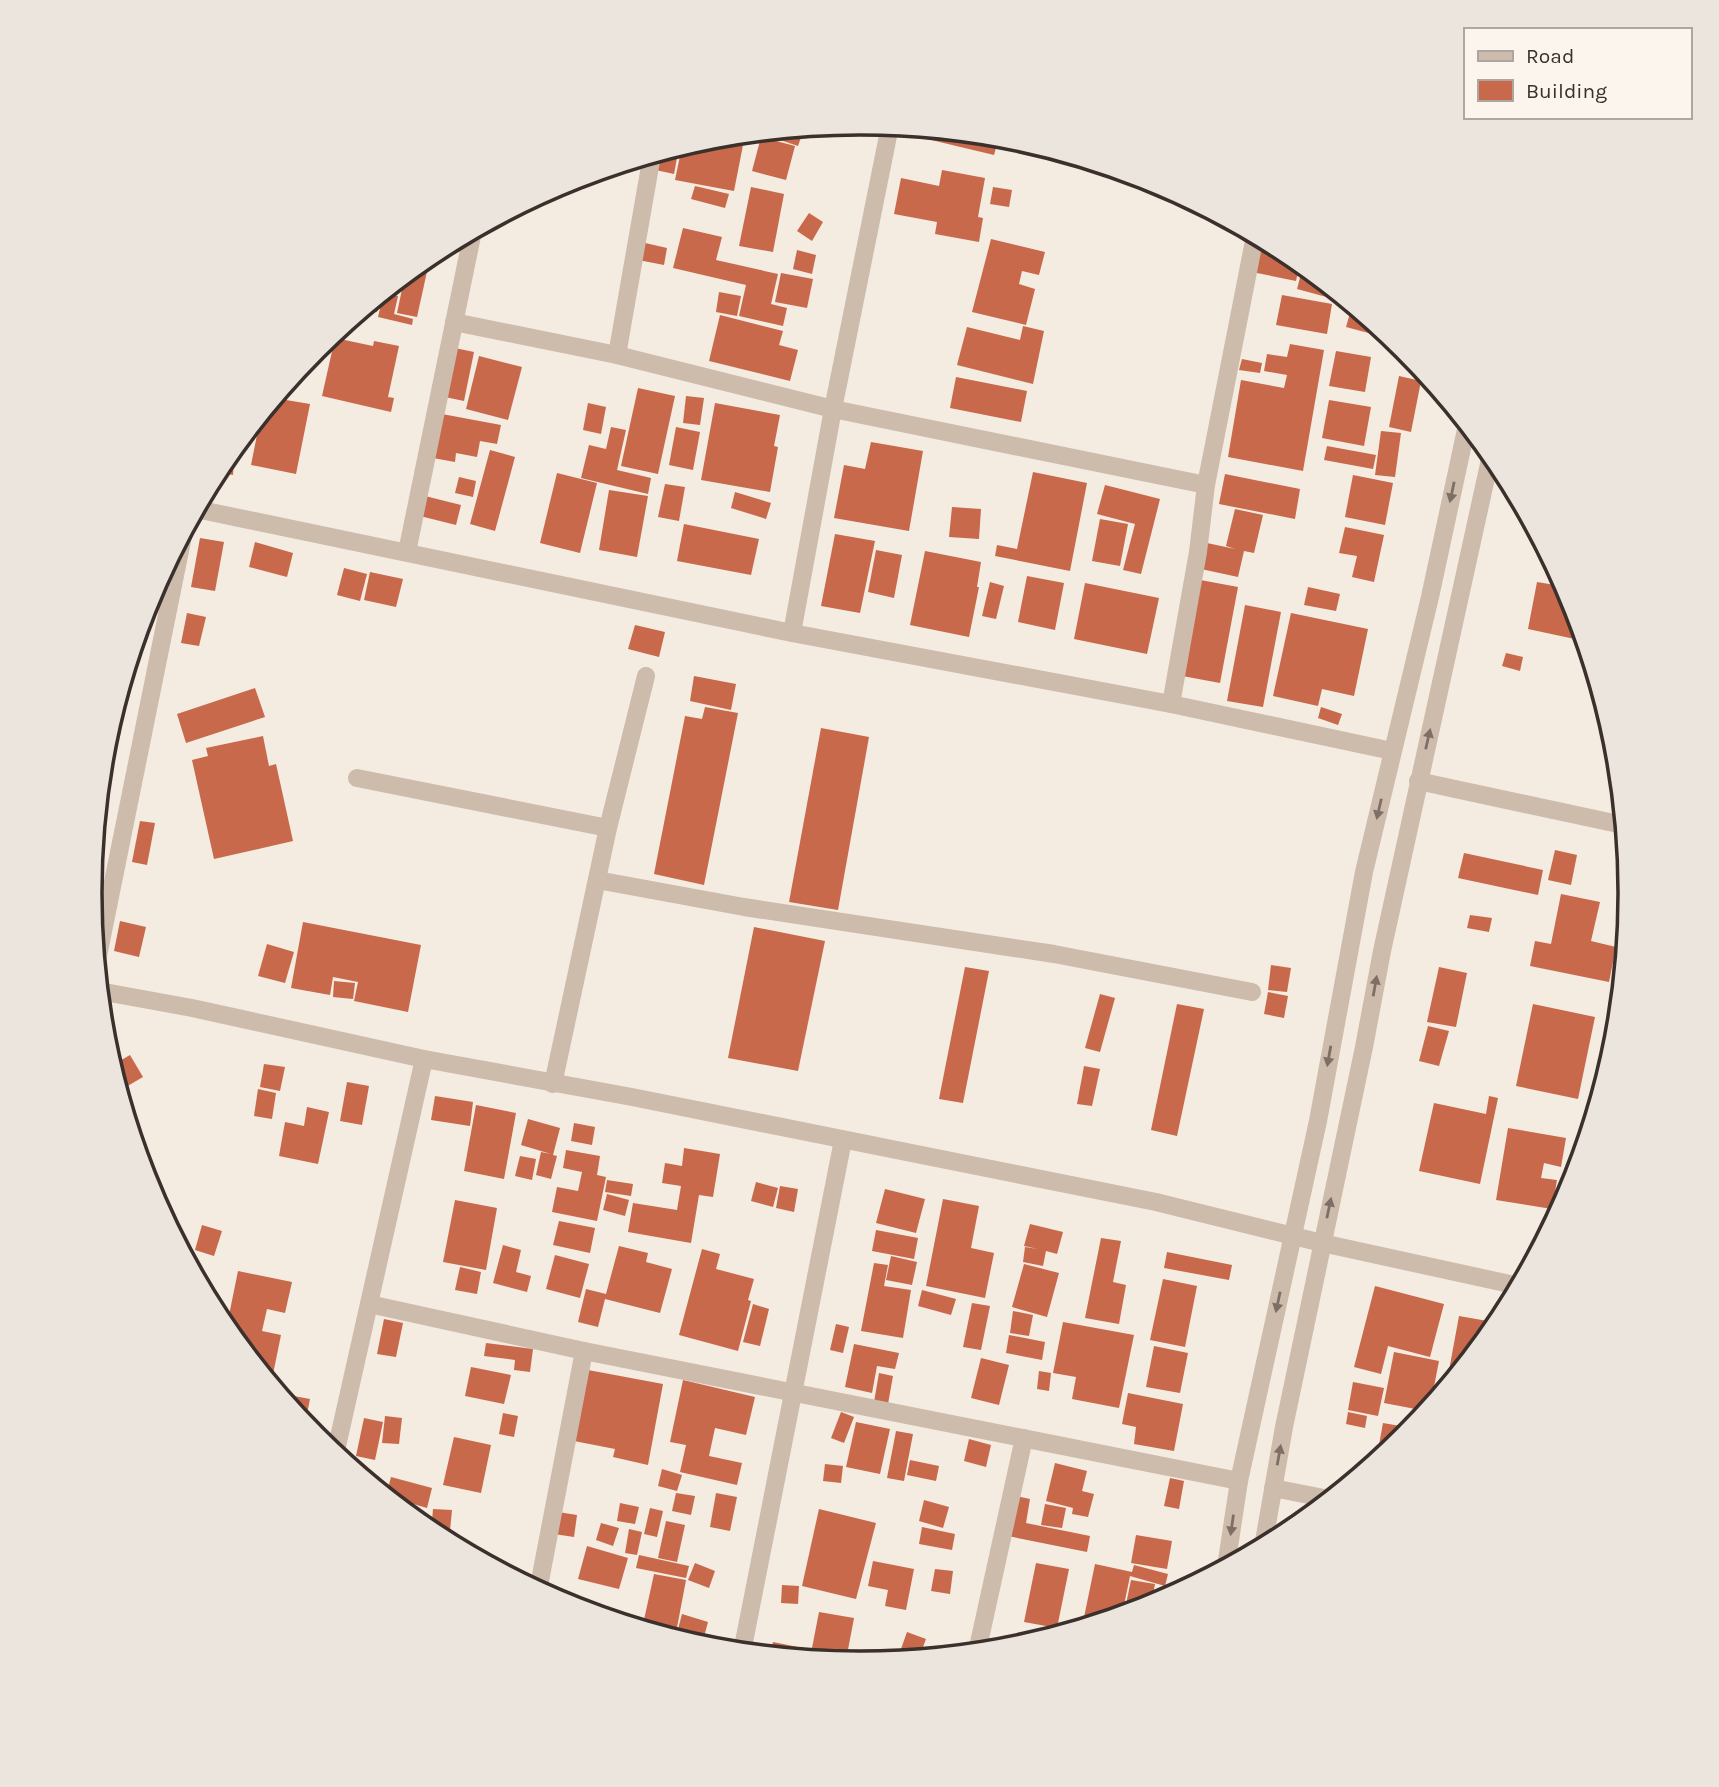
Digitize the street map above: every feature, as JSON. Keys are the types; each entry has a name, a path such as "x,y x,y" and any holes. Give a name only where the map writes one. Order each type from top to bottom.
{"street":[{"path":"792,633 832,409 888,136"},
{"path":"617,355 650,165"},
{"path":"407,552 470,243"},
{"path":"1171,704 1198,552 1206,485 1253,246"},
{"path":"454,322 617,355 832,409 1206,485"},
{"path":"1228,1555 1239,1481 1318,1121 1364,872 1430,597 1464,437"},
{"path":"1266,1533 1322,1243 1418,780 1488,469"},
{"path":"205,511 792,633 1171,704 1392,751"},
{"path":"103,932 177,564"},
{"path":"553,1084 571,990 646,676"},
{"path":"357,778 608,828"},
{"path":"1418,780 1614,823"},
{"path":"597,880 744,907 1054,954 1252,992"},
{"path":"108,993 192,1008 424,1059 632,1097 1156,1202 1322,1243 1509,1284"},
{"path":"338,1442 424,1059"},
{"path":"743,1642 843,1140"},
{"path":"369,1304 584,1351 1239,1481"},
{"path":"540,1580 584,1351"},
{"path":"979,1642 1024,1438"},
{"path":"1273,1488 1318,1497"}],"building":[{"path":"801,138 798,146 780,140"},
{"path":"927,139 958,142 996,148 994,155"},
{"path":"775,141 795,146 786,180 752,171 760,142"},
{"path":"743,145 734,191 675,180 680,157"},
{"path":"677,158 674,174 651,169 652,165"},
{"path":"942,170 985,178 978,217 983,218 979,242 935,234 937,222 894,214 901,178 939,186"},
{"path":"695,186 729,194 725,208 691,199"},
{"path":"751,187 784,194 773,252 739,246"},
{"path":"993,187 1012,190 1009,207 990,204"},
{"path":"809,213 823,222 812,241 797,231"},
{"path":"683,228 722,237 716,260 778,274 771,304 787,308 783,326 739,316 746,285 673,268"},
{"path":"991,239 1045,252 1039,275 1022,271 1019,284 1035,289 1026,325 972,312"},
{"path":"632,240 667,248 664,265 628,258"},
{"path":"1252,246 1297,275 1296,281 1247,271"},
{"path":"797,250 816,255 812,274 793,269"},
{"path":"427,271 417,317 397,313 402,289"},
{"path":"781,273 813,279 807,308 775,302"},
{"path":"1300,277 1327,297 1297,289"},
{"path":"719,292 741,296 737,316 716,312"},
{"path":"394,295 398,296 394,314 413,319 412,325 378,317 380,307"},
{"path":"1282,295 1332,304 1327,334 1276,325"},
{"path":"720,315 783,331 779,345 798,350 790,381 709,361"},
{"path":"1349,316 1369,333 1346,327"},
{"path":"1023,326 1044,331 1033,384 957,365 967,327 1020,340"},
{"path":"343,340 373,346 374,341 399,346 388,397 394,398 391,412 322,396 332,350"},
{"path":"1290,344 1324,350 1303,471 1228,457 1241,380 1284,388 1287,375 1264,371 1267,354 1287,357"},
{"path":"455,348 474,352 464,401 445,397"},
{"path":"1336,351 1371,357 1365,392 1329,386"},
{"path":"479,356 522,367 508,420 466,409"},
{"path":"1242,359 1262,363 1260,373 1239,370"},
{"path":"1399,376 1416,380 1420,385 1411,432 1389,427"},
{"path":"956,377 1027,391 1021,422 950,408"},
{"path":"638,388 675,396 658,474 621,466"},
{"path":"686,396 704,398 700,425 683,423"},
{"path":"285,400 310,404 296,474 251,465 257,433"},
{"path":"1329,400 1371,407 1364,446 1322,438"},
{"path":"588,403 606,407 601,434 583,430"},
{"path":"715,403 780,415 774,446 778,447 770,492 701,480"},
{"path":"442,414 501,425 497,444 480,441 477,457 456,453 455,462 433,458"},
{"path":"611,427 626,430 617,470 651,478 648,494 581,478 589,445 606,449"},
{"path":"676,427 700,432 693,470 669,465"},
{"path":"1381,431 1401,433 1395,477 1375,475"},
{"path":"871,442 923,451 909,531 834,518 844,465 865,469"},
{"path":"1327,446 1376,455 1373,469 1324,460"},
{"path":"490,450 515,457 495,531 470,524"},
{"path":"1033,472 1087,483 1070,571 995,556 997,545 1017,549"},
{"path":"557,473 597,483 580,553 540,543"},
{"path":"1225,474 1300,489 1295,519 1219,504"},
{"path":"1353,475 1393,483 1385,525 1345,517"},
{"path":"459,477 476,481 473,497 455,493"},
{"path":"665,484 685,487 679,521 658,517"},
{"path":"1105,485 1160,499 1141,574 1123,570 1135,524 1097,514"},
{"path":"609,490 648,496 637,557 599,550"},
{"path":"735,492 771,503 766,519 731,508"},
{"path":"425,496 461,505 456,525 420,516"},
{"path":"952,507 981,509 979,539 949,537"},
{"path":"1235,509 1263,515 1254,553 1244,551 1238,577 1201,569 1207,543 1235,549 1226,546"},
{"path":"1100,519 1128,524 1120,566 1092,561"},
{"path":"684,524 759,539 751,575 677,561"},
{"path":"1345,527 1384,535 1374,582 1352,577 1357,556 1339,553"},
{"path":"835,534 875,541 860,613 821,606"},
{"path":"200,538 224,542 215,591 191,587"},
{"path":"255,542 293,553 287,577 249,567"},
{"path":"876,550 902,555 894,598 868,592"},
{"path":"925,551 981,562 969,637 910,625"},
{"path":"344,568 367,574 360,601 337,595"},
{"path":"370,572 403,579 396,607 364,600"},
{"path":"1027,576 1064,583 1055,630 1018,622"},
{"path":"1195,579 1238,587 1220,683 1177,675"},
{"path":"990,582 1004,586 996,619 982,616"},
{"path":"1537,582 1551,584 1573,639 1528,629"},
{"path":"1085,583 1159,598 1147,654 1074,639"},
{"path":"1308,587 1340,594 1336,611 1304,605"},
{"path":"1245,605 1281,612 1263,707 1227,701"},
{"path":"187,613 206,617 199,646 181,643"},
{"path":"1291,613 1368,629 1354,696 1322,689 1318,706 1273,696"},
{"path":"635,625 665,632 659,657 628,649"},
{"path":"1506,653 1523,657 1520,671 1502,666"},
{"path":"694,676 736,684 731,710 690,701"},
{"path":"255,688 265,717 186,743 177,714"},
{"path":"705,707 738,713 704,885 654,874 685,716 702,719"},
{"path":"1321,707 1342,714 1338,725 1318,718"},
{"path":"821,728 869,737 838,910 789,902"},
{"path":"263,736 269,766 276,764 293,841 214,859 192,760 208,756 206,748"},
{"path":"140,821 155,823 147,865 132,862"},
{"path":"1555,850 1577,855 1571,885 1548,880"},
{"path":"1464,853 1543,870 1538,895 1458,878"},
{"path":"1561,894 1600,902 1591,941 1616,947 1609,982 1530,966 1535,941 1551,944"},
{"path":"1470,915 1492,918 1489,932 1467,928"},
{"path":"120,921 146,927 139,957 114,951"},
{"path":"303,922 421,945 408,1012 354,1001 358,982 333,977 330,995 291,988"},
{"path":"754,927 825,941 798,1071 728,1058"},
{"path":"267,944 294,952 285,983 258,976"},
{"path":"1271,965 1291,968 1287,992 1268,990"},
{"path":"965,967 989,971 963,1103 939,1099"},
{"path":"1439,967 1467,973 1456,1027 1427,1022"},
{"path":"334,981 355,983 353,999 333,997"},
{"path":"1268,992 1288,996 1284,1018 1264,1014"},
{"path":"1100,994 1115,998 1100,1052 1085,1048"},
{"path":"1177,1004 1204,1009 1177,1136 1151,1130"},
{"path":"1533,1004 1595,1017 1578,1099 1516,1086"},
{"path":"1428,1026 1449,1031 1439,1066 1419,1061"},
{"path":"130,1055 143,1077 126,1087 120,1061"},
{"path":"264,1064 285,1067 280,1091 260,1087"},
{"path":"1084,1066 1100,1069 1092,1106 1077,1104"},
{"path":"347,1082 369,1086 362,1125 340,1121"},
{"path":"258,1089 276,1093 272,1119 254,1116"},
{"path":"435,1096 473,1102 470,1126 431,1120"},
{"path":"1489,1096 1498,1098 1480,1184 1419,1171 1434,1103 1486,1114"},
{"path":"476,1105 516,1113 504,1179 464,1171"},
{"path":"307,1107 329,1112 318,1164 279,1156 285,1122 304,1126"},
{"path":"528,1119 560,1128 553,1155 557,1156 551,1179 536,1175 541,1152 551,1154 521,1145"},
{"path":"574,1123 595,1127 592,1145 571,1141"},
{"path":"1508,1128 1566,1138 1561,1167 1544,1163 1541,1178 1557,1180 1549,1208 1496,1200"},
{"path":"684,1148 720,1154 713,1197 699,1195 691,1243 628,1232 633,1203 677,1210 681,1186 662,1183 665,1163 682,1166"},
{"path":"566,1150 600,1156 597,1175 606,1177 597,1221 552,1212 557,1187 578,1191 582,1172 563,1168"},
{"path":"520,1156 536,1159 532,1180 515,1176"},
{"path":"607,1180 633,1184 631,1196 605,1192"},
{"path":"756,1182 778,1188 773,1207 751,1201"},
{"path":"780,1186 798,1189 794,1212 776,1208"},
{"path":"885,1189 925,1199 916,1233 876,1223"},
{"path":"607,1194 629,1200 625,1216 603,1210"},
{"path":"943,1199 979,1206 971,1248 994,1253 985,1298 926,1286"},
{"path":"455,1200 497,1208 486,1270 443,1262"},
{"path":"559,1221 595,1228 590,1253 553,1245"},
{"path":"1030,1224 1063,1232 1057,1254 1046,1251 1043,1266 1023,1262 1025,1247 1038,1249 1024,1246"},
{"path":"202,1225 222,1231 214,1256 195,1250"},
{"path":"876,1230 918,1238 914,1259 872,1251"},
{"path":"1101,1238 1121,1241 1113,1282 1126,1285 1119,1324 1085,1318"},
{"path":"503,1245 521,1250 516,1272 531,1276 527,1292 493,1283"},
{"path":"619,1246 648,1253 646,1262 672,1269 660,1313 605,1299 598,1327 578,1322 586,1289 606,1294"},
{"path":"702,1249 720,1254 716,1269 754,1279 738,1351 679,1335"},
{"path":"1167,1252 1232,1265 1229,1280 1164,1268"},
{"path":"555,1255 589,1264 580,1298 546,1289"},
{"path":"891,1256 917,1262 912,1285 886,1280"},
{"path":"874,1263 888,1265 884,1286 911,1290 903,1338 861,1331"},
{"path":"1024,1264 1059,1273 1047,1317 1012,1307"},
{"path":"460,1267 481,1272 477,1294 455,1290"},
{"path":"238,1271 292,1282 285,1313 267,1309 262,1331 281,1335 273,1373 258,1355 229,1315"},
{"path":"1163,1279 1197,1286 1185,1347 1150,1340"},
{"path":"1375,1286 1444,1304 1430,1357 1388,1346 1381,1374 1354,1367"},
{"path":"922,1290 956,1299 951,1315 918,1306"},
{"path":"972,1303 990,1306 981,1350 963,1347"},
{"path":"753,1304 769,1309 760,1346 743,1342"},
{"path":"1013,1311 1033,1315 1029,1336 1010,1333"},
{"path":"1459,1316 1486,1321 1461,1355 1449,1369"},
{"path":"384,1319 403,1323 396,1357 377,1354"},
{"path":"1063,1322 1134,1335 1119,1408 1072,1399 1076,1377 1053,1373"},
{"path":"836,1324 849,1327 843,1353 830,1350"},
{"path":"1009,1335 1045,1342 1042,1360 1006,1353"},
{"path":"486,1343 533,1349 530,1372 514,1370 515,1360 484,1356"},
{"path":"854,1344 899,1353 895,1369 877,1366 872,1393 845,1387"},
{"path":"1154,1346 1188,1353 1180,1393 1146,1387"},
{"path":"1394,1352 1439,1361 1434,1387 1414,1409 1384,1403"},
{"path":"981,1358 1009,1365 999,1405 971,1398"},
{"path":"471,1367 511,1375 504,1404 465,1396"},
{"path":"588,1370 663,1384 648,1465 613,1457 615,1449 574,1441"},
{"path":"1039,1371 1051,1373 1049,1391 1037,1389"},
{"path":"879,1373 893,1376 888,1404 874,1402"},
{"path":"683,1380 755,1397 746,1435 715,1428 709,1456 742,1463 737,1485 680,1472 686,1445 670,1442"},
{"path":"1353,1382 1384,1388 1378,1416 1348,1410"},
{"path":"1128,1393 1183,1404 1174,1451 1134,1444 1136,1427 1122,1424"},
{"path":"293,1396 310,1399 307,1412"},
{"path":"841,1412 854,1417 844,1443 831,1438"},
{"path":"1348,1412 1367,1416 1365,1428 1346,1424"},
{"path":"503,1413 518,1416 514,1437 499,1434"},
{"path":"385,1416 402,1418 399,1444 382,1443"},
{"path":"364,1418 383,1422 375,1460 356,1456"},
{"path":"856,1422 890,1429 880,1474 846,1467"},
{"path":"1383,1423 1398,1426 1395,1429 1379,1444"},
{"path":"896,1431 913,1434 904,1481 887,1478"},
{"path":"454,1437 491,1445 481,1493 443,1485"},
{"path":"969,1439 991,1445 986,1467 964,1461"},
{"path":"910,1460 939,1466 936,1481 907,1475"},
{"path":"1055,1463 1087,1471 1082,1491 1094,1494 1088,1517 1072,1514 1073,1508 1046,1501"},
{"path":"825,1464 843,1466 841,1483 823,1481"},
{"path":"662,1469 682,1475 677,1491 658,1486"},
{"path":"391,1477 432,1488 427,1508 408,1503 388,1487"},
{"path":"1170,1478 1184,1481 1179,1509 1164,1506"},
{"path":"676,1493 695,1496 691,1515 672,1511"},
{"path":"716,1493 737,1497 730,1531 710,1527"},
{"path":"1012,1495 1030,1499 1026,1523 1090,1536 1087,1552 1003,1535"},
{"path":"924,1500 949,1507 943,1528 919,1521"},
{"path":"620,1503 639,1507 635,1524 617,1521"},
{"path":"1045,1504 1066,1508 1062,1528 1041,1525"},
{"path":"650,1508 663,1511 657,1537 644,1534"},
{"path":"433,1509 452,1510 450,1531 432,1520"},
{"path":"819,1509 876,1523 856,1599 802,1586"},
{"path":"558,1512 577,1515 574,1537 554,1534"},
{"path":"666,1521 685,1525 677,1562 658,1558"},
{"path":"601,1523 619,1528 613,1546 596,1540"},
{"path":"922,1527 955,1534 952,1550 919,1544"},
{"path":"629,1529 642,1532 637,1555 625,1553"},
{"path":"1136,1535 1172,1541 1167,1569 1131,1563"},
{"path":"587,1546 628,1558 619,1589 578,1579"},
{"path":"639,1555 689,1566 686,1578 636,1568"},
{"path":"873,1561 914,1569 906,1610 885,1606 888,1590 868,1586"},
{"path":"695,1563 715,1571 709,1588 688,1580"},
{"path":"1036,1563 1069,1569 1058,1626 1052,1627 1024,1622"},
{"path":"1095,1564 1132,1572 1134,1565 1168,1574 1165,1586 1130,1576 1124,1603 1084,1617"},
{"path":"935,1569 953,1571 950,1594 931,1591"},
{"path":"654,1574 686,1580 677,1629 644,1620"},
{"path":"1131,1580 1155,1584 1153,1592 1126,1603"},
{"path":"782,1585 799,1586 798,1604 781,1603"},
{"path":"819,1612 854,1618 848,1652 812,1648"},
{"path":"682,1614 708,1622 704,1635 678,1629"},
{"path":"907,1632 926,1639 922,1649 900,1650"},
{"path":"773,1642 798,1647 798,1649 772,1646"}]}
